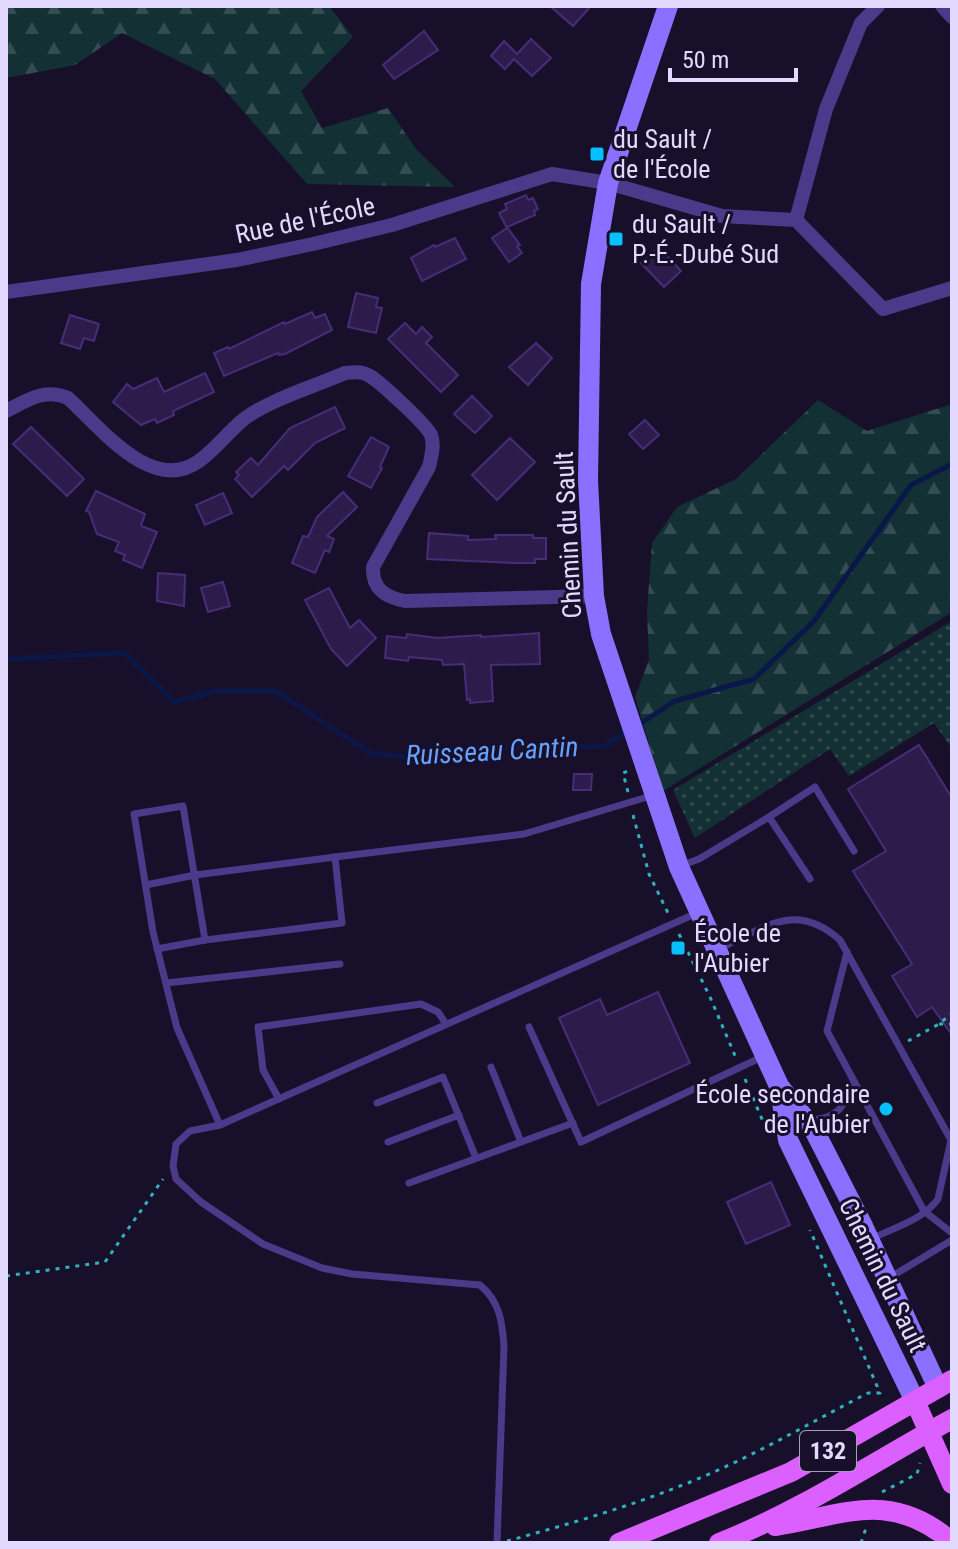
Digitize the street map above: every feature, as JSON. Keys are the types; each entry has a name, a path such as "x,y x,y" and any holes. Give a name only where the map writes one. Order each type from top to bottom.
{"main road":[{"name":"132","path":"619,1543 791,1472 945,1384"},
{"name":"Chemin du Sault","path":"945,1384 952,1417"},
{"name":"Chemin du Sault","path":"915,1401 952,1484"},
{"name":"132","path":"719,1543 756,1529 952,1417"},
{"path":"756,1529 850,1510 872,1509 916,1518 952,1542"}],"street":[{"name":"Chemin du Sault","path":"668,6 608,183 591,284 588,480 594,596 601,634 679,867 765,1056 779,1086 808,1121 887,1279 945,1384"},
{"path":"878,6 861,23 826,109 796,220 883,309 952,288"},
{"path":"942,6 952,17"},
{"name":"Rue de l'École","path":"6,292 237,260 313,244 392,225 552,174 608,183 722,216 796,220"},
{"path":"6,411 42,393 56,393 68,398 135,459 151,469 168,472 200,461 255,413 345,373 369,375 431,435 433,452 429,467 373,567 372,579 381,592 405,601 594,596"},
{"name":"Chemin du Sault","path":"779,1086 777,1130 788,1140 915,1401"}],"lane":[{"path":"679,867 699,859 815,787 854,851"},
{"path":"146,885 195,875 524,834 655,795"},
{"path":"205,940 183,806 134,814 157,949 177,1028 220,1125"},
{"path":"769,817 810,879"},
{"path":"157,949 342,923 335,857"},
{"path":"498,1543 504,1346 502,1316 493,1296 480,1285 352,1274 322,1268 263,1244 201,1202 176,1179 173,1166 176,1144 190,1131 220,1125 700,912"},
{"path":"717,949 789,919 811,920 826,927 840,940 951,1140 938,1199 910,1221 869,1240"},
{"path":"847,952 827,1031 924,1211 952,1233"},
{"path":"166,983 340,964"},
{"path":"279,1099 263,1070 258,1027 421,1004 438,1012 446,1024"},
{"path":"529,1027 581,1142 765,1056"},
{"path":"491,1067 521,1142"},
{"path":"377,1103 443,1077 476,1158"},
{"path":"777,1130 830,1117 837,1112 854,1082"},
{"path":"388,1142 459,1115"},
{"path":"409,1183 573,1123"},
{"path":"887,1279 952,1240"}],"path":[{"path":"644,764 623,773 649,874 710,997 740,1068 777,1130"},
{"path":"918,1035 952,1013"},
{"path":"939,1024 952,1024"},
{"path":"6,1276 105,1262 173,1166"},
{"path":"498,1543 557,1528 712,1473 773,1445 868,1393 880,1393 806,1222"},
{"path":"880,1493 917,1474 920,1463"},
{"path":"861,1543 868,1523"}],"green space":[{"path":"6,6 329,6 353,37 301,91 322,128 388,108 416,149 455,187 307,184 215,79 122,33 75,65 6,78"},
{"path":"818,400 867,431 952,404 952,612 663,791 635,697 649,660 647,611 652,543 677,507 736,479"},
{"path":"952,621 952,749 934,723 849,776 830,749 695,838 673,790"}],"building":[{"path":"550,6 591,6 573,26"},
{"path":"424,31 438,50 394,79 383,65"},
{"path":"531,39 551,58 532,76 514,59 505,69 491,56 504,41 517,54"},
{"path":"526,195 528,200 533,198 538,209 534,211 535,215 507,227 522,253 509,262 492,238 507,228 499,213 507,209 505,204"},
{"path":"455,238 466,259 422,281 411,258"},
{"path":"659,247 681,271 664,287 641,263"},
{"path":"356,293 378,298 376,307 382,308 376,333 348,327"},
{"path":"312,312 315,318 325,314 332,330 285,354 278,353 224,376 214,353"},
{"path":"70,315 99,324 94,341 84,338 80,349 61,343"},
{"path":"405,323 416,334 422,327 432,337 426,343 458,375 441,392 388,339"},
{"path":"536,343 552,358 528,385 509,367"},
{"path":"205,373 214,392 173,411 174,415 157,423 155,419 141,425 113,402 127,384 133,389 157,378 164,392"},
{"path":"472,396 492,416 475,433 454,414"},
{"path":"335,407 345,428 315,443 288,470 284,466 252,497 235,479 239,475 236,472 251,458 258,465 290,428"},
{"path":"645,420 659,435 643,449 629,434"},
{"path":"31,427 84,479 67,496 13,444"},
{"path":"371,437 389,447 371,488 348,476"},
{"path":"510,438 535,462 497,500 472,475"},
{"path":"96,491 145,514 141,526 157,532 142,568 123,560 125,555 115,551 119,542 97,534 86,511"},
{"path":"343,492 357,507 327,536 334,539 329,552 325,550 315,573 292,563 303,536 308,537 317,517"},
{"path":"223,493 232,513 205,525 196,505"},
{"path":"429,533 468,536 468,540 496,539 495,535 533,535 533,538 546,538 546,559 535,559 535,563 514,563 427,559"},
{"path":"158,573 185,575 184,606 157,601"},
{"path":"223,582 230,606 208,612 201,588"},
{"path":"329,588 350,628 359,620 376,638 347,666 331,649 305,600"},
{"path":"539,633 540,664 491,665 493,701 470,703 470,699 467,700 464,664 443,665 442,660 409,657 408,661 385,658 387,636 406,638 407,634 437,638"},
{"path":"919,745 952,798 952,1035 932,1007 917,1017 892,976 912,964 853,871 886,851 848,789"},
{"path":"574,774 592,774 591,790 573,790"},
{"path":"658,992 690,1063 598,1105 559,1018 600,999 607,1015"},
{"path":"771,1182 790,1225 746,1244 727,1202"}],"waterway":[{"name":"Ruisseau Cantin","path":"638,725 675,701 754,679 814,621 911,485 952,464"},
{"name":"Ruisseau Cantin","path":"6,659 125,653 175,702 215,691 276,691 370,753 432,760 475,746 604,746 629,730"}],"place":[{"name":"du Sault / de l'École","path":"597,154"},
{"name":"du Sault / P.-É.-Dubé Sud","path":"616,239"},
{"name":"École de l'Aubier","path":"678,948"},
{"name":"École secondaire de l'Aubier","path":"886,1109"}]}
